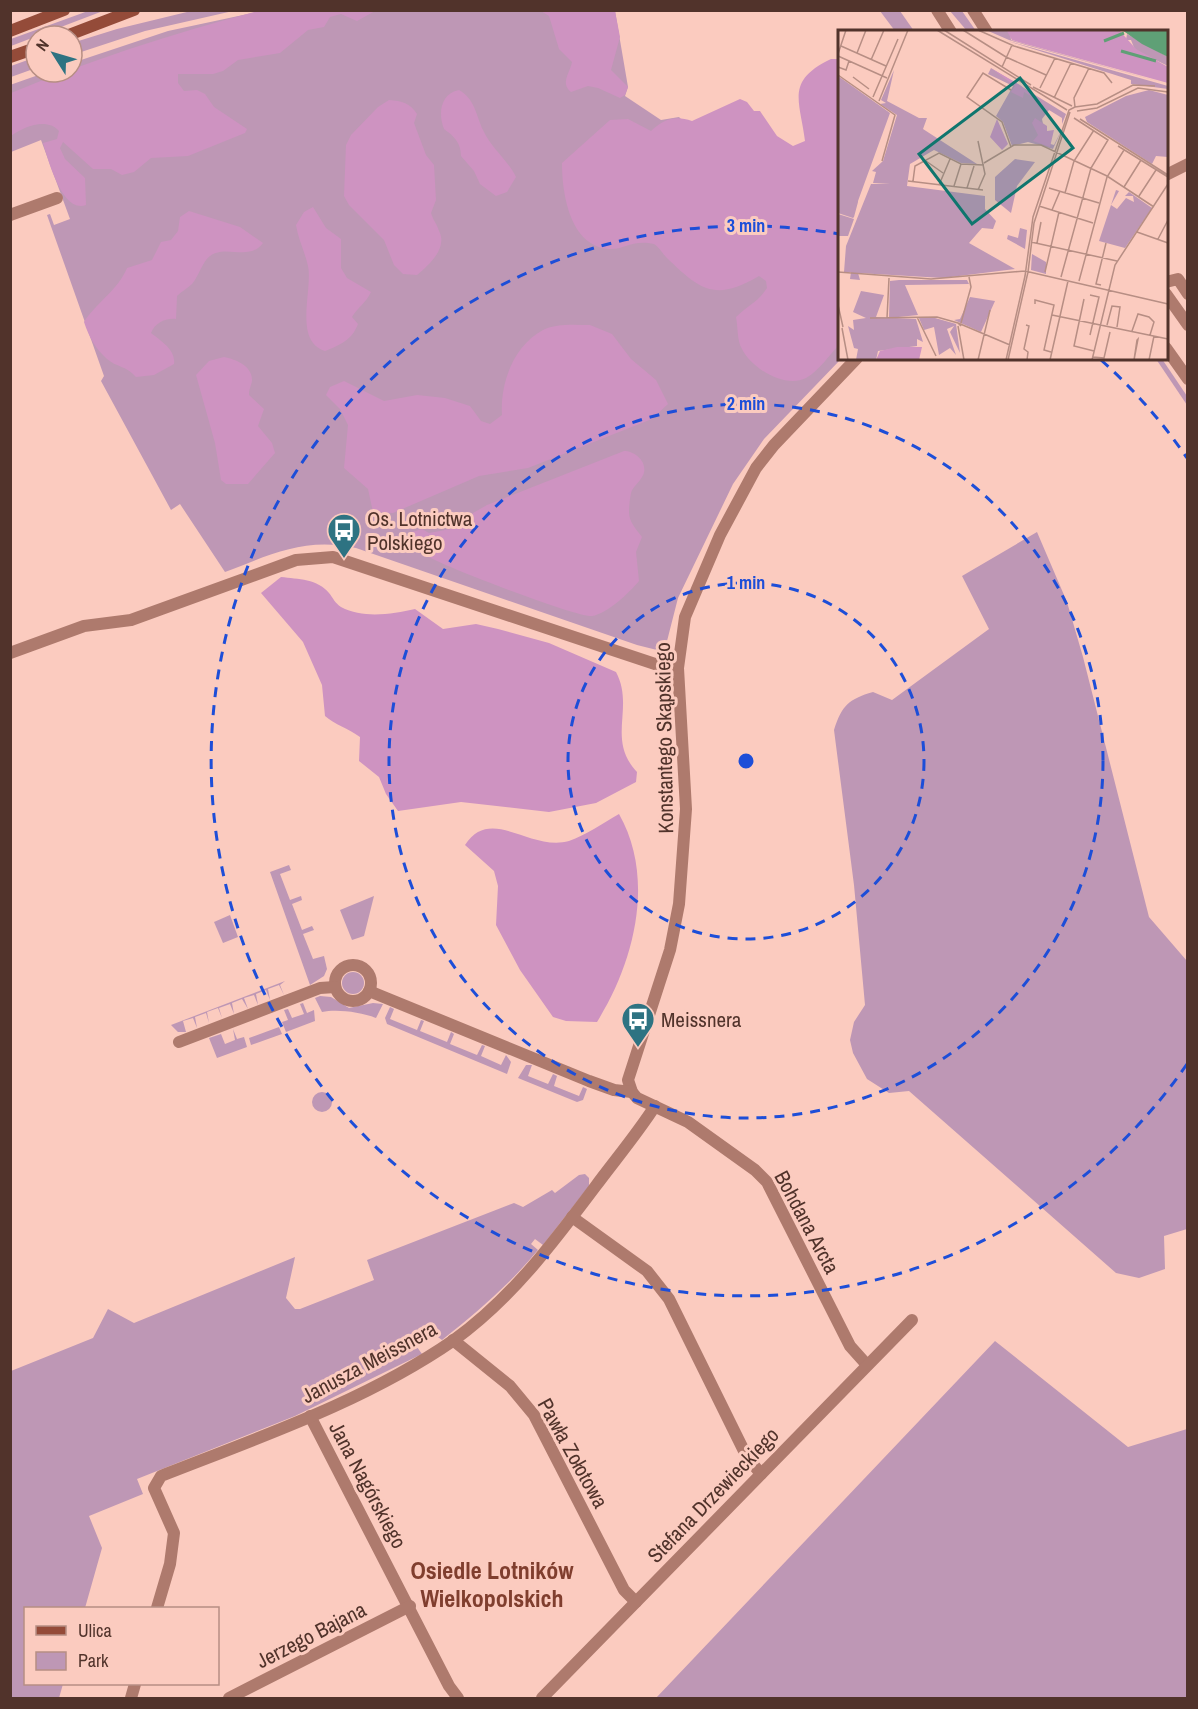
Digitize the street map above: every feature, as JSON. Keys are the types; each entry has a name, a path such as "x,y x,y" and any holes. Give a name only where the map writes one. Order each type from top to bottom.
{"main road":[{"path":"10,31 64,10"},
{"path":"84,29 134,11"}],"street":[{"path":"937,10 950,30"},
{"path":"973,10 986,30"},
{"path":"1168,174 1188,164"},
{"path":"10,215 57,198"},
{"path":"1172,281 1188,294"},
{"path":"1168,295 1188,325"},
{"path":"1168,349 1188,379"},
{"name":"Konstantego Skąpskiego","path":"632,1092 629,1075 670,950 680,893 686,809 678,668 685,617 694,591 740,494 774,445 854,360"},
{"path":"10,653 84,626 131,620 296,560 326,557 344,559 651,662 678,668"},
{"path":"356,966 367,972 370,977 369,991 363,998 352,1001 341,997 335,987 340,971 356,966"},
{"path":"179,1042 320,988 335,987"},
{"name":"Bohdana Arcta","path":"369,991 589,1081 614,1090 632,1092 643,1102 688,1122 755,1170 767,1182 850,1346 867,1365"},
{"name":"Janusza Meissnera","path":"157,1607 170,1564 174,1533 154,1488 161,1476 310,1416 403,1372 453,1340 512,1291 572,1217 655,1106"},
{"path":"572,1217 647,1271 669,1299 747,1457 761,1474"},
{"name":"Stefana Drzewieckiego","path":"542,1698 912,1320"},
{"name":"Pawła Zołotowa","path":"453,1340 510,1386 534,1415 624,1590 636,1602"},
{"name":"Jana Nagórskiego","path":"310,1416 410,1606 449,1686 458,1698"},
{"name":"Jerzego Bajana","path":"229,1698 410,1606"}],"green space":[{"path":"88,11 103,11 69,24 52,24"},
{"path":"191,11 233,11 145,31 84,51 84,39"},
{"path":"262,11 615,11 628,87 625,96 661,120 679,117 838,280 838,360 840,360 764,439 733,484 678,598 666,645 657,650 637,645 356,548 338,545 289,549 225,572 180,504 171,510 101,381 104,376 47,215 50,214 54,225 70,219 41,140 11,152 10,85 24,80 24,84 84,84 84,59 168,31"},
{"path":"880,11 900,11 913,30 894,30"},
{"path":"950,11 962,11 975,30 966,30"},
{"path":"24,34 24,41 11,46 11,39"},
{"path":"24,61 24,72 11,77 11,66"},
{"path":"1157,360 1163,360 1187,396 1187,405"},
{"path":"1037,532 1067,602 1083,657 1149,917 1187,961 1187,1229 1164,1236 1165,1269 1139,1278 1116,1273 909,1091 889,1093 867,1079 853,1053 850,1040 854,1022 865,1005 854,885 834,730 837,721 848,704 865,695 873,692 892,700 989,629 962,576"},
{"path":"289,865 291,870 280,874 290,900 301,896 302,900 292,904 302,930 312,926 314,930 303,934 313,959 324,956 327,969 324,976 310,985 270,872"},
{"path":"374,896 364,936 352,940 340,910"},
{"path":"230,915 238,937 223,943 214,922"},
{"path":"353,972 361,975 364,983 361,991 353,994 345,991 342,983 345,975"},
{"path":"285,981 280,985 284,995 279,985 268,989 270,1000 266,990 256,994 258,1005 254,995 244,998 248,1009 242,999 232,1003 234,1014 230,1004 219,1008 222,1018 218,1008 207,1012 209,1023 206,1013 195,1017 197,1028 193,1018 183,1021 186,1032 178,1032 171,1025"},
{"path":"331,997 349,1008 373,1003 383,1004 376,1018 349,1012 322,1012 315,998"},
{"path":"303,1003 307,1013 314,1010 315,1021 286,1032 282,1022 288,1020 284,1010 288,1009 292,1018 304,1014 300,1004"},
{"path":"390,1007 394,1009 390,1019 417,1030 421,1020 424,1021 420,1031 447,1042 451,1032 454,1034 450,1044 477,1055 482,1045 485,1046 481,1056 501,1065 506,1055 511,1062 507,1074 387,1024 385,1018"},
{"path":"279,1027 282,1034 251,1045 249,1038"},
{"path":"233,1029 237,1039 244,1037 247,1047 217,1058 209,1038 221,1034 225,1044 235,1040"},
{"path":"526,1065 532,1065 528,1076 548,1084 553,1074 557,1076 554,1086 579,1096 583,1087 587,1089 583,1100 577,1102 518,1078"},
{"path":"322,1092 329,1095 332,1102 329,1109 322,1112 315,1109 312,1102 315,1095"},
{"path":"585,1174 589,1178 589,1186 543,1245 535,1239 531,1244 538,1250 516,1275 442,1340 435,1335 417,1347 422,1354 295,1416 137,1479 143,1494 89,1516 102,1548 85,1607 24,1607 24,1685 63,1685 59,1698 11,1698 11,1371 93,1338 108,1309 134,1323 295,1257 286,1298 295,1309 300,1309 374,1280 367,1260 514,1203 523,1207 552,1190 555,1193 579,1175"},
{"path":"995,1341 1128,1447 1187,1429 1187,1698 656,1698"}],"shaded area":[{"path":"262,10 375,11 357,21 341,14 330,17 324,27 308,30 280,53 238,60 223,71 213,74 178,74 178,83 184,91 197,90 205,94 214,107 247,129 245,133 188,156 151,158 134,172 122,175 111,169 93,169 63,142 60,148 65,159 85,178 86,205 77,206 70,201 63,194 52,172 43,143 57,139 59,131 42,124 22,129 11,136 11,93 34,84 84,84 84,65 197,28"},
{"path":"541,11 615,11 620,37 611,70 628,87 625,95 620,98 588,86 571,92 568,89 566,81 572,62 559,49 549,16"},
{"path":"831,59 838,59 838,346 811,375 798,381 788,381 770,375 753,363 746,356 739,342 736,317 763,293 767,288 766,281 759,276 731,289 709,289 689,278 654,244 640,243 614,249 596,246 585,239 571,216 564,189 562,163 610,120 628,119 651,131 670,119 680,118 692,121 740,99 747,102 754,111 760,111 777,136 793,146 805,141 799,93 801,84 816,67"},
{"path":"459,90 469,98 486,136 516,177 507,192 496,196 480,184 474,171 461,156 456,140 444,129 441,117 442,105 448,96"},
{"path":"389,100 405,103 417,114 414,123 426,155 434,165 436,200 431,213 441,237 441,244 436,256 417,275 403,274 394,265 384,240 349,205 344,196 346,145 351,135 378,107"},
{"path":"313,207 326,228 341,239 341,268 347,278 371,292 352,317 358,324 349,338 325,351 315,345 307,326 308,266 296,225 304,212"},
{"path":"189,211 240,227 263,243 251,251 216,253 207,259 192,284 177,296 176,319 161,322 151,333 173,354 174,364 154,375 136,377 110,362 103,355 93,342 84,322 118,283 127,268 152,260 161,242 171,240 178,231 180,217"},
{"path":"590,325 612,334 631,359 656,380 668,404 652,419 528,468 479,476 393,513 373,512 368,489 344,468 348,425 340,409 326,395 330,387 344,381 384,401 417,395 445,398 470,406 481,421 490,424 502,415 503,391 516,356 533,337 554,326"},
{"path":"224,357 233,359 250,371 252,381 249,395 264,409 258,426 272,443 275,453 248,484 226,484 221,480 215,443 196,375 209,361"},
{"path":"624,451 637,456 644,467 642,477 631,493 629,510 629,516 642,537 636,552 639,581 618,602 598,614 592,616 563,609 437,561 422,553 409,533 422,529 429,533 466,526 473,513 487,505"},
{"path":"281,577 319,585 341,607 350,611 378,614 415,609 443,629 476,624 498,629 549,643 616,672 623,698 623,748 637,772 636,782 596,803 549,812 461,802 398,811 386,794 379,777 359,761 360,737 325,716 322,685 303,642 261,593"},
{"path":"619,814 630,839 636,866 638,893 636,920 630,947 610,999 597,1022 566,1021 553,1017 520,970 496,925 498,886 494,871 465,845 475,834 487,829 499,829 540,841 554,843 569,841"}],"place":[{"name":"Os. Lotnictwa Polskiego","path":"344,559"},
{"name":"Meissnera","path":"638,1048"}],"district":[{"name":"Osiedle Lotników Wielkopolskich","path":"492,1584"}]}
